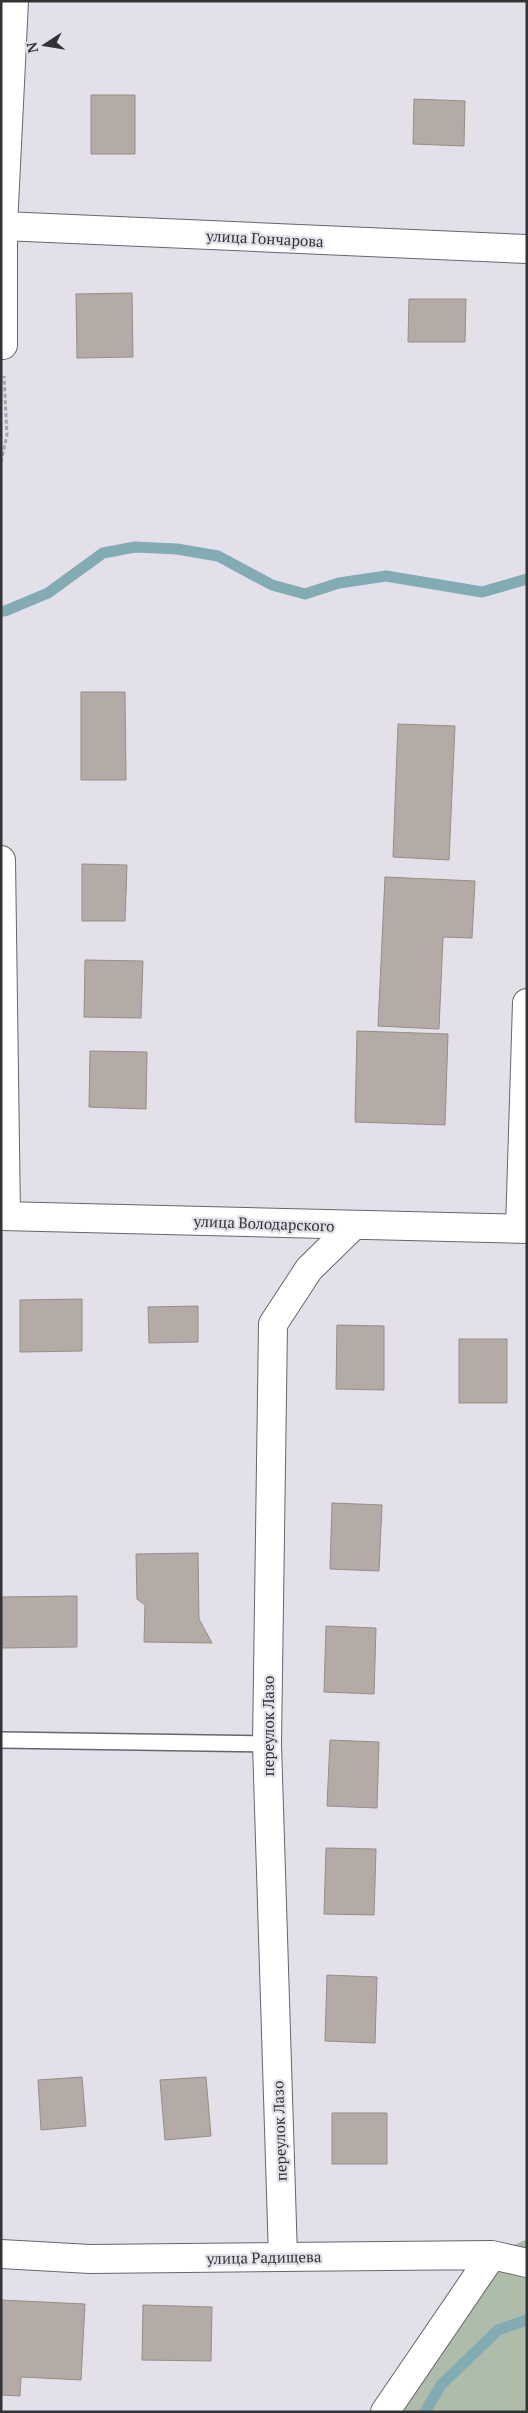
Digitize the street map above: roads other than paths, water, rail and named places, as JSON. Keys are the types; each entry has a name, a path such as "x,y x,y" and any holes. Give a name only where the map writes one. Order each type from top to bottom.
{"street":[{"path":"3,345 3,226 14,1"},
{"name":"улица Гончарова","path":"3,226 527,249"},
{"path":"1,860 3,1216"},
{"path":"523,1229 527,1003"},
{"name":"улица Володарского","path":"3,1216 523,1229"},
{"name":"переулок Лазо","path":"283,2257 267,1744 273,1324 309,1268 354,1225"},
{"name":"улица Радищева","path":"1,2254 90,2259 492,2256 527,2263"},
{"path":"385,2412 492,2256"}],"lane":[{"path":"1,1740 267,1744"}],"waterway":[{"path":"1,611 48,593 103,553 135,547 177,549 218,556 272,585 305,594 339,583 386,576 482,592 527,579"},
{"path":"425,2412 441,2385 498,2330 527,2320"}]}
